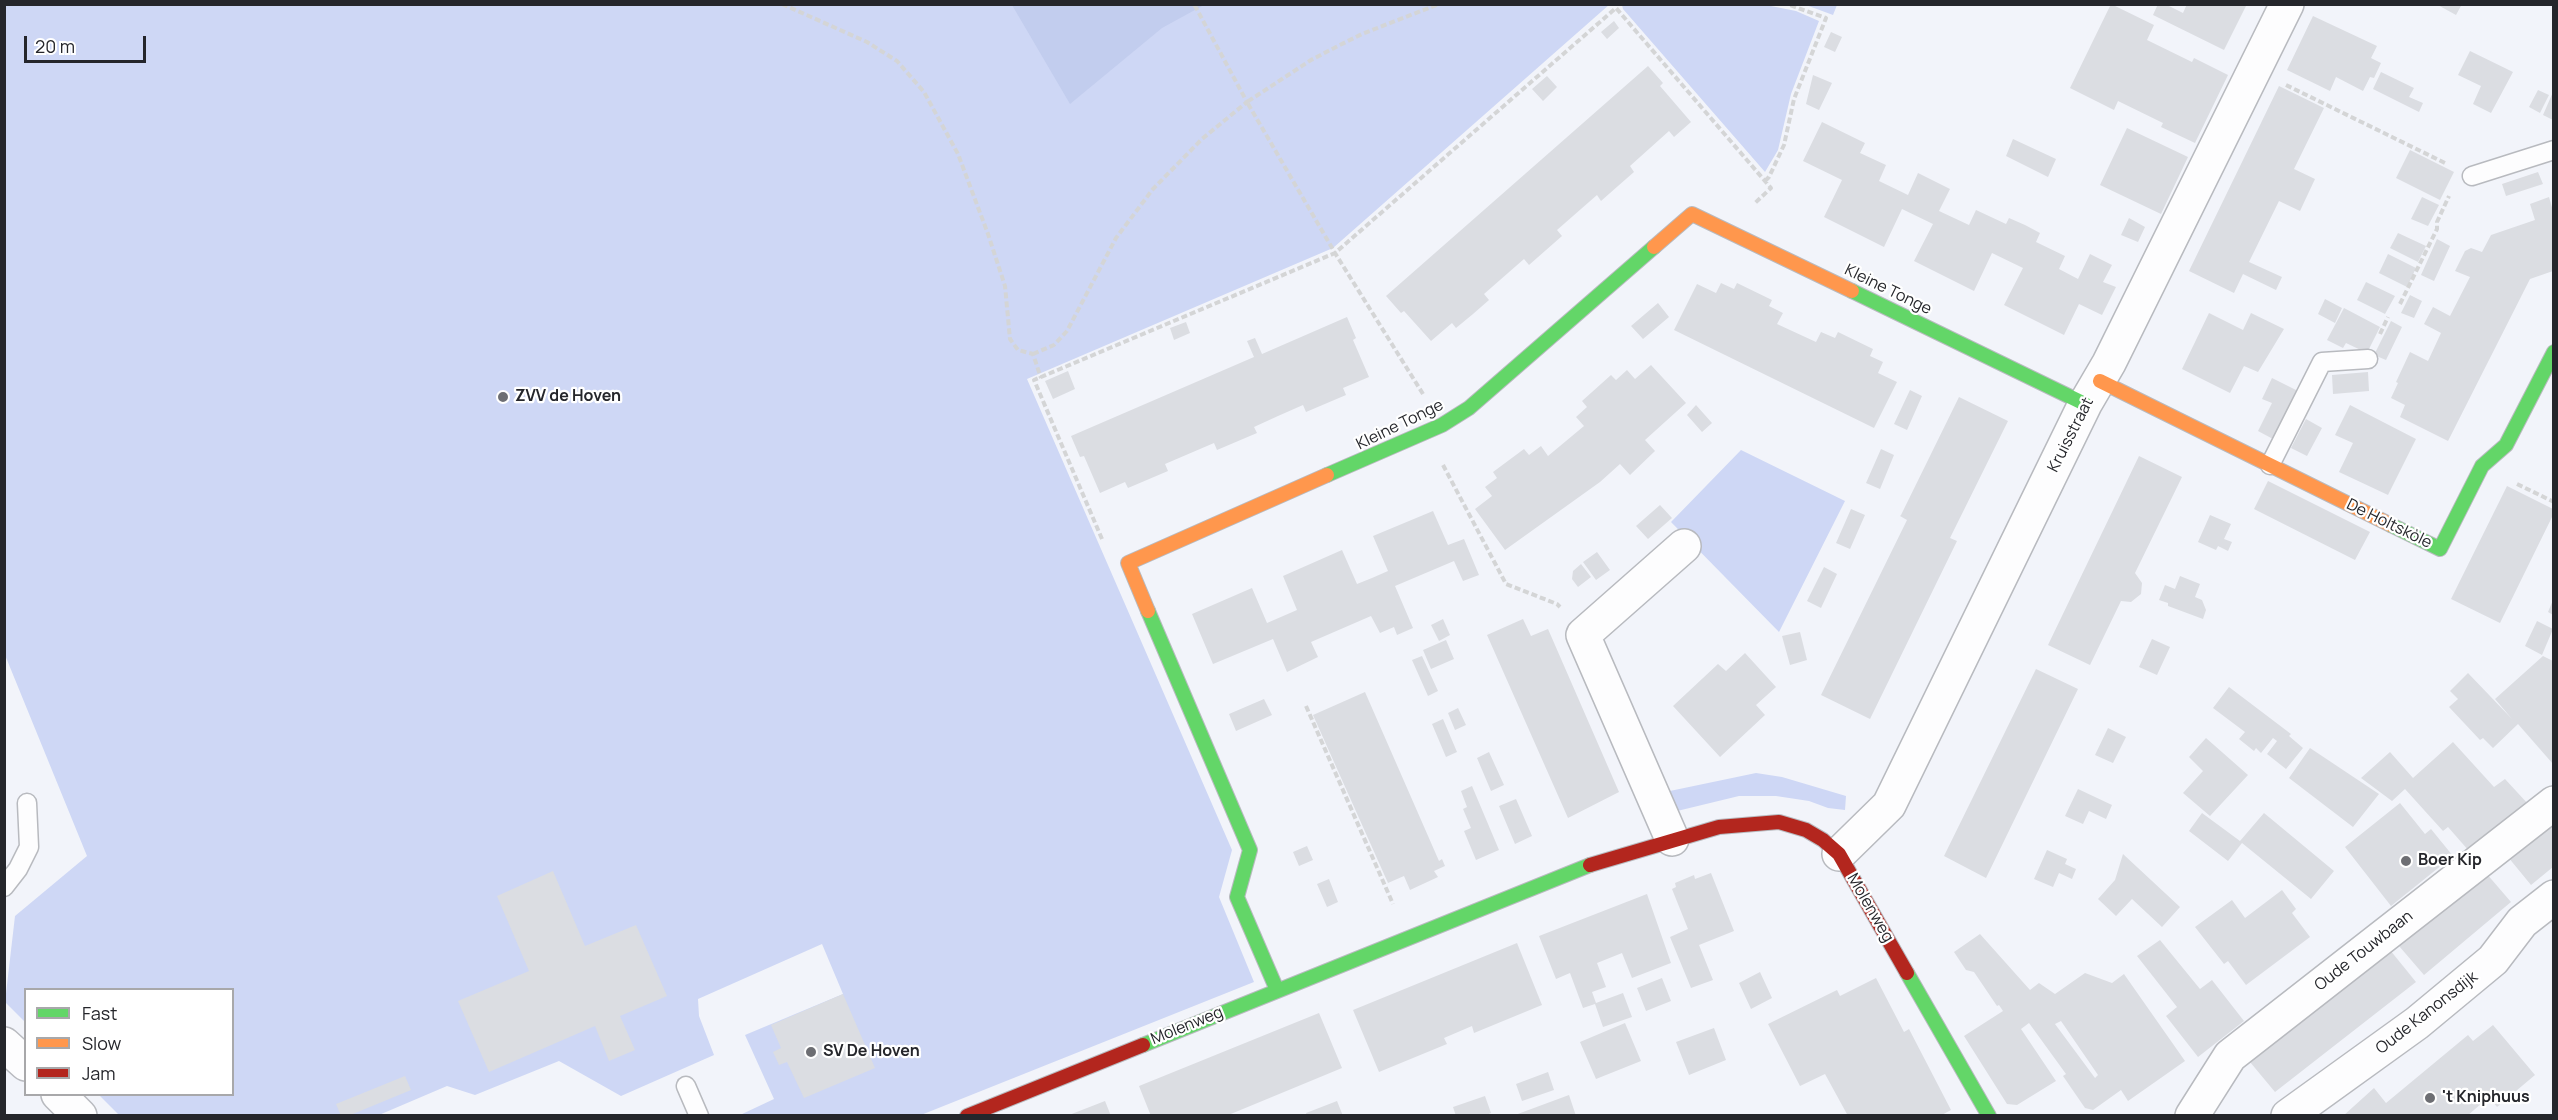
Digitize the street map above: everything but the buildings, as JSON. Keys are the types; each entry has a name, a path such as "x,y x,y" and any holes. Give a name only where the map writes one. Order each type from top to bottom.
{"street":[{"name":"Kruisstraat","path":"1839,854 1889,805 2092,392 2287,4"},
{"name":"Kleine Tonge","path":"1128,563 1427,434 1442,425 1469,408 1692,214 2092,392"},
{"name":"De Holtskòle","path":"2092,392 2270,465 2440,549 2482,466 2506,445 2552,358"},
{"path":"1672,839 1584,635 1684,546"},
{"path":"1128,563 1250,850 1237,897 1277,990"},
{"name":"Oude Touwbaan","path":"2192,1116 2230,1056 2553,803"},
{"name":"Molenweg","path":"967,1116 1601,861 1672,839 1746,823 1779,822 1806,830 1823,840 1839,854 1989,1116"},
{"name":"Oude Kanonsdijk","path":"2288,1116 2417,1023 2493,960 2522,922 2553,897"},
{"path":"4,1044 24,1062"},
{"path":"59,1096 80,1116"}],"lane":[{"path":"2467,173 2553,150"},
{"path":"2270,465 2322,362 2368,359"},
{"path":"4,887 18,868 29,847 27,803"},
{"path":"686,1086 699,1116"}],"path":[{"path":"782,4 867,42 897,61 924,92 958,154 988,234 1005,286 1010,339 1018,350 1033,354 1054,345 1067,331 1116,238 1153,189 1202,139 1247,102 1336,47 1362,34 1439,4"},
{"path":"1194,4 1247,102 1335,253 1442,425"},
{"path":"1764,181 1769,177 1784,145 1794,99 1826,18 1787,4"},
{"path":"1128,563 1106,548 1034,380 1335,253 1616,6 1771,188 1725,229"},
{"path":"2254,70 2467,173 2400,304"},
{"path":"1033,354 1041,378"},
{"path":"1427,434 1506,584 1557,604 1584,635"},
{"path":"1306,706 1408,938"}],"shaded area":[{"name":"ZVV de Hoven","path":"1610,4 1333,248 1027,379 1232,850 1219,897 1254,982 921,1115 740,1115 774,1099 745,1035 843,994 822,944 698,999 699,1016 714,1055 621,1096 559,1061 475,1095 447,1086 379,1115 120,1116 100,1096 234,1096 234,988 24,988 24,1021 5,1002 15,916 87,856 5,655 4,5"},
{"path":"1837,4 1833,15 1806,5"},
{"path":"1012,5 1204,5 1162,28 1070,104"},
{"path":"1622,5 1766,5 1796,11 1819,21 1791,94 1778,150 1765,172 1623,9"},
{"path":"1741,450 1845,501 1779,632 1671,522"},
{"path":"1756,773 1782,777 1846,796 1845,810 1776,796 1739,796 1673,812 1665,792"}],"traffic: fast":[{"path":"1327,475 1442,425 1469,408 1654,247"},
{"path":"1852,291 2085,404"},
{"path":"2391,525 2440,549 2482,466 2506,445 2554,352"},
{"path":"1148,611 1250,850 1237,897 1277,990"},
{"path":"1143,1045 1590,865"},
{"path":"1907,973 1989,1116"}],"traffic: slow":[{"path":"1654,247 1692,214 1852,291"},
{"path":"2100,381 2391,525"},
{"path":"1148,611 1128,563 1327,475"}],"traffic: jam":[{"path":"1590,865 1719,827 1779,822 1806,830 1823,840 1839,854 1907,973"},
{"path":"967,1116 1143,1045"}],"place":[{"name":"ZVV de Hoven","path":"503,397"},
{"name":"Boer Kip","path":"2406,861"},
{"name":"SV De Hoven","path":"811,1052"},
{"name":"'t Kniphuus","path":"2430,1098"}]}
